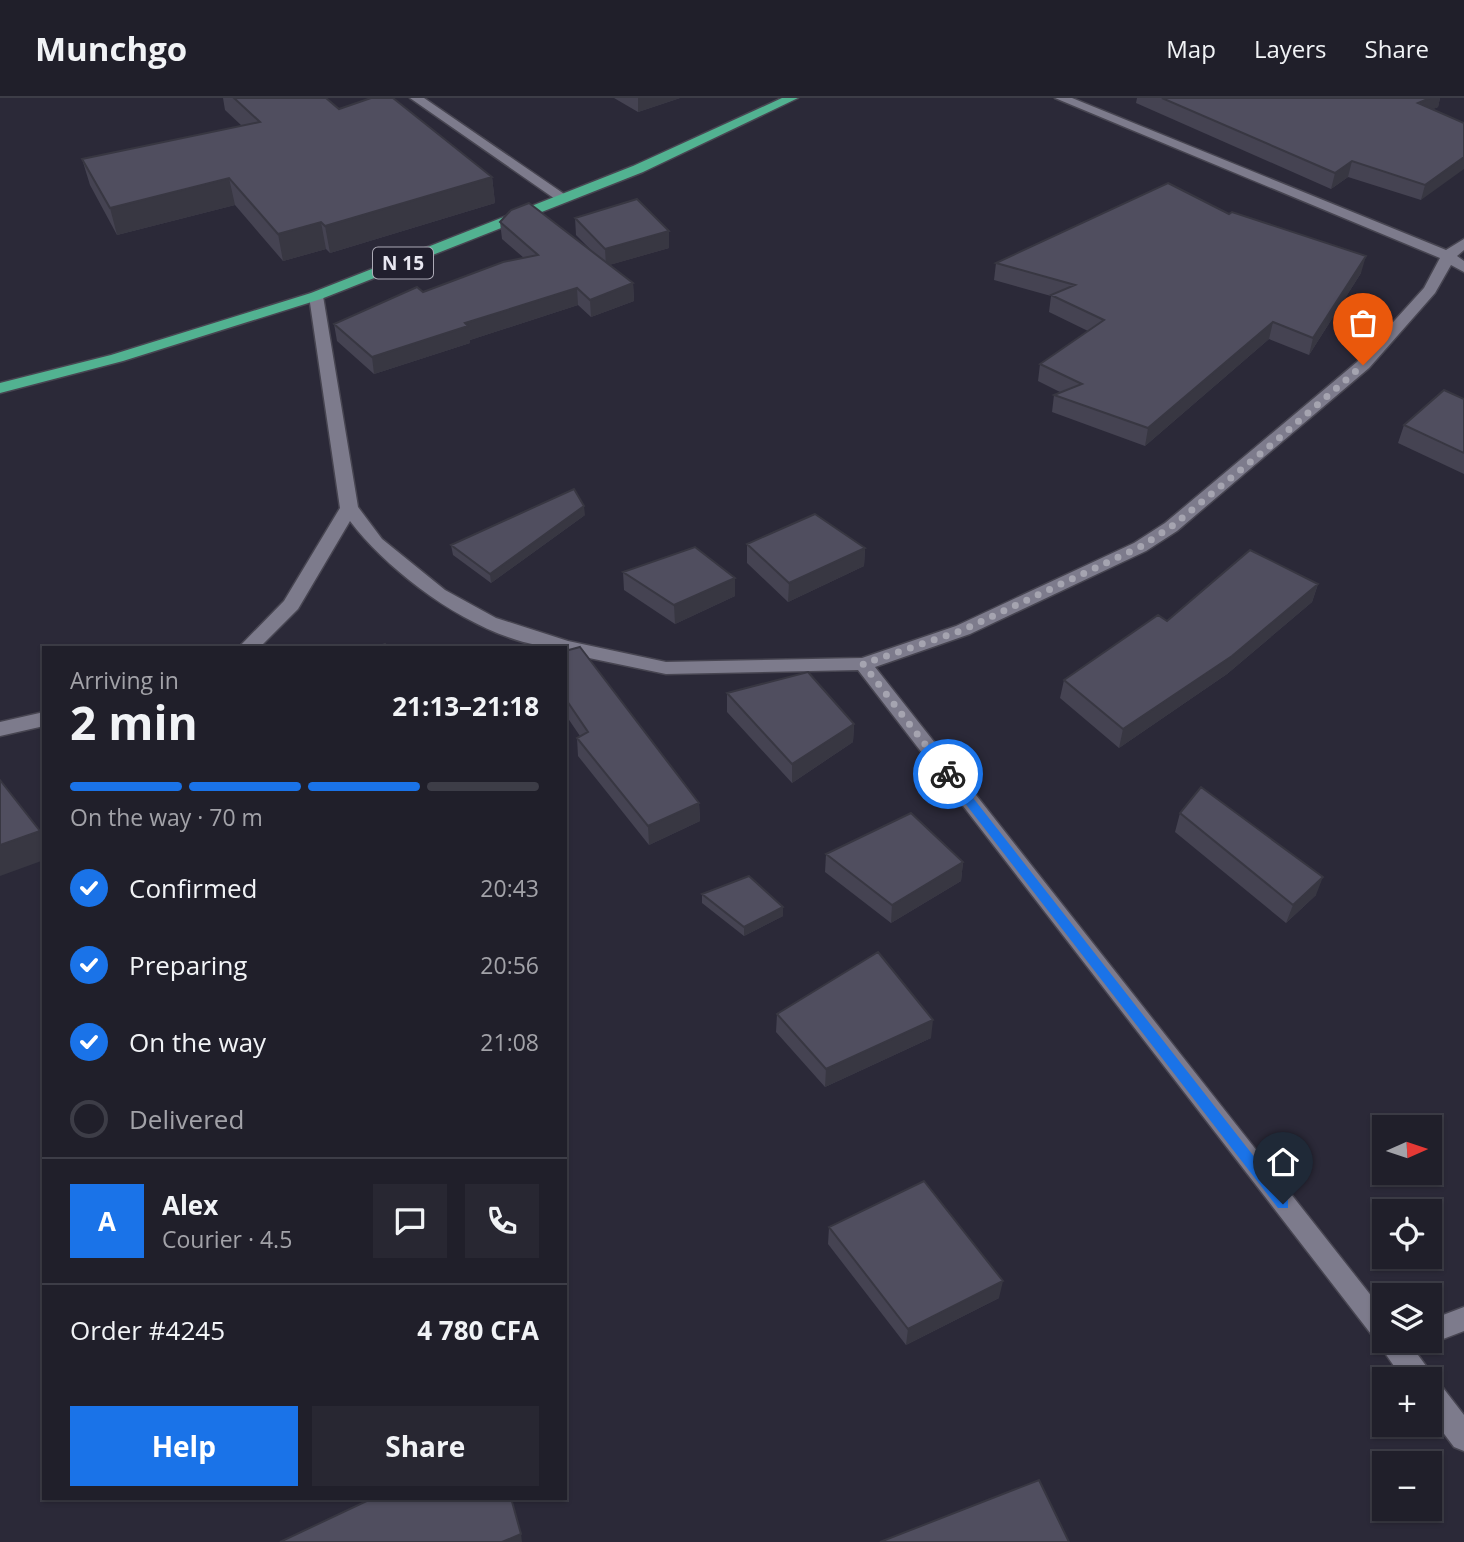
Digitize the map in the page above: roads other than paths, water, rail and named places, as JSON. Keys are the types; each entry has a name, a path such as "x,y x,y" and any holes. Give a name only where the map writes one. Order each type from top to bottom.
{"highway":[{"name":"N 15","path":"0,388 129,354 316,296 638,169 792,98"}],"street":[{"path":"416,98 563,198"},
{"path":"1060,98 1448,256 1464,268"},
{"path":"567,647 666,668 863,664 963,630 1140,547 1171,527 1363,365 1430,290 1448,256 1464,243"},
{"path":"316,296 349,508 376,543 439,594 489,622 562,646"},
{"path":"249,646 291,604 349,508"},
{"path":"863,664 1372,1312"},
{"path":"0,729 42,719"},
{"path":"1442,1327 1464,1319"},
{"path":"1442,1408 1464,1437"}]}
